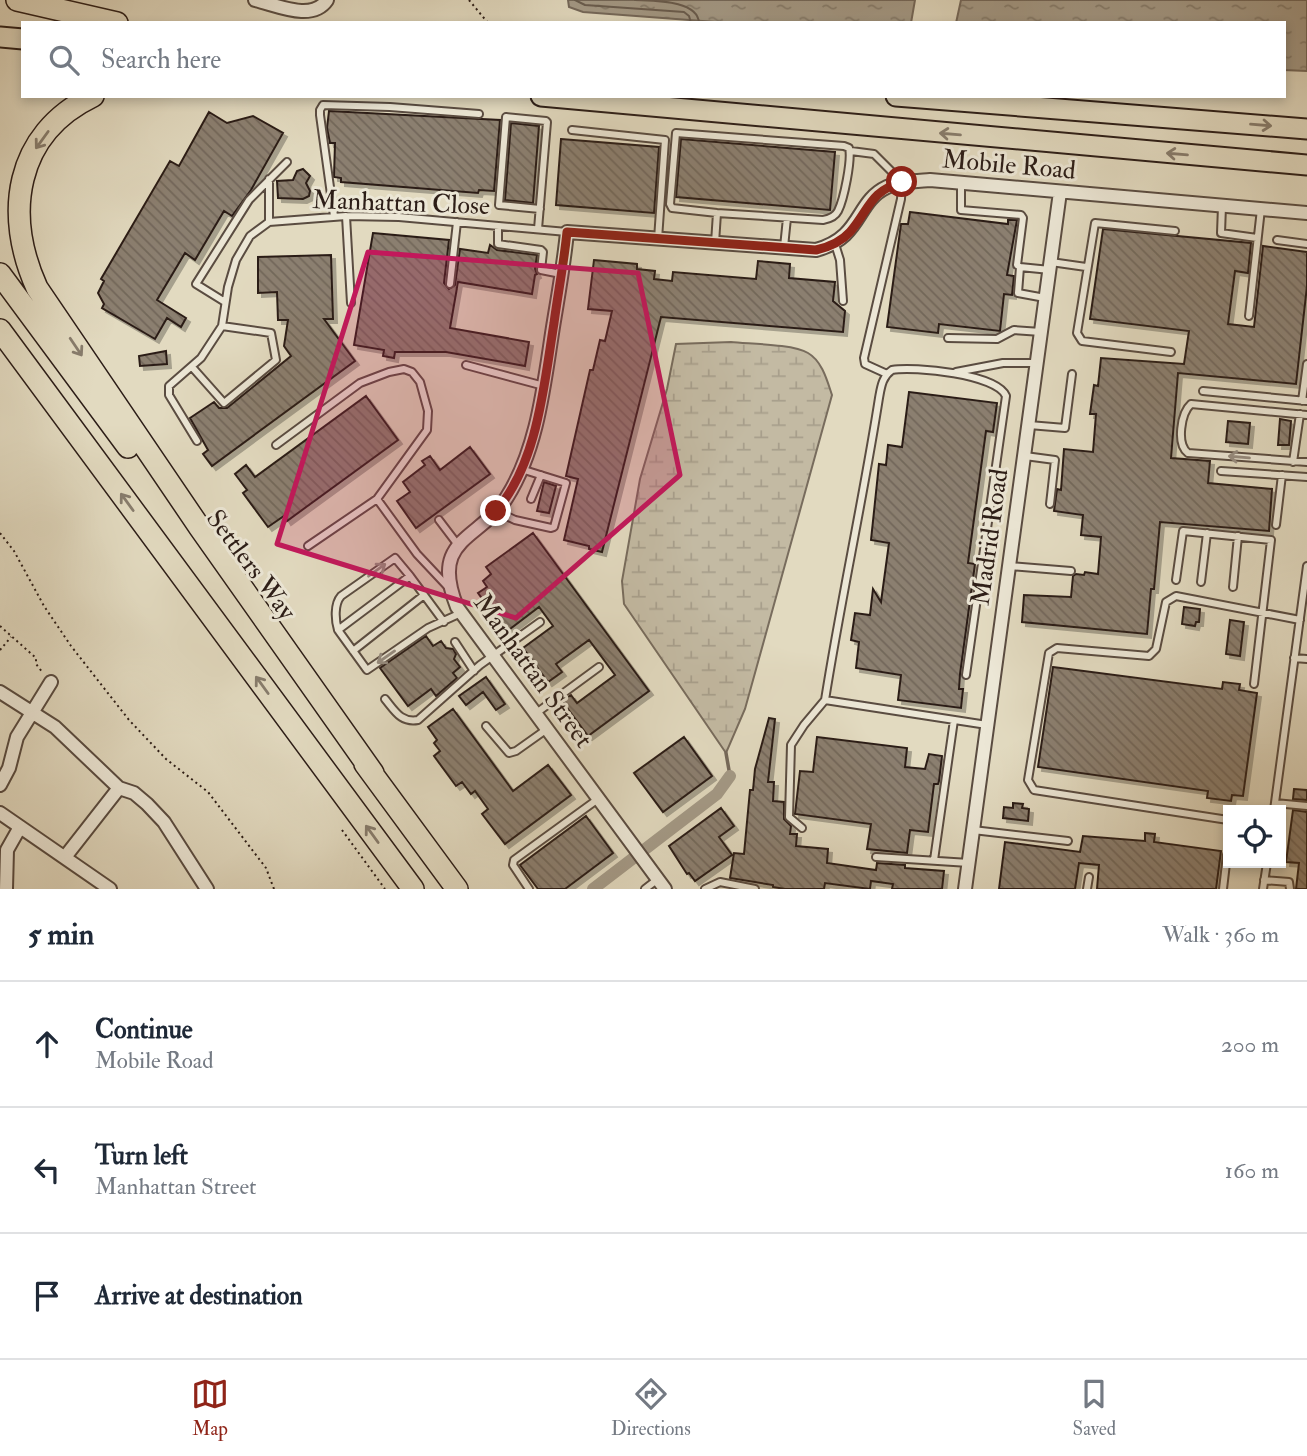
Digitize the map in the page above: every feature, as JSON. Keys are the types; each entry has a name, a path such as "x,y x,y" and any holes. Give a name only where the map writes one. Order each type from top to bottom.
{"highway":[{"path":"17,0 108,21"},
{"path":"89,98 56,120 36,145 28,164 18,203 19,233 25,263 37,288 200,528 373,773"},
{"name":"Settlers Way","path":"0,274 457,889"},
{"path":"0,330 413,889"}],"main road":[{"path":"0,37 21,39"},
{"path":"563,98 1307,165"},
{"path":"921,98 1307,129"}],"street":[{"path":"255,0 312,12 327,0"},
{"name":"Mobile Road","path":"835,244 851,231 867,205 884,188 902,182 930,180 1307,213"},
{"name":"Madrid Road","path":"965,889 1060,192"},
{"path":"458,545 507,498 527,457 544,386 567,232 784,249 816,250 835,244"},
{"name":"Manhattan Street","path":"458,545 449,565 449,587 461,613 661,884"},
{"path":"0,785 9,768 16,737 51,682"},
{"path":"0,692 69,738 119,788 134,793 164,822 207,889"},
{"path":"65,857 119,788"},
{"path":"0,813 110,889"},
{"path":"6,889 7,850 20,827"}],"lane":[{"path":"334,216 321,107 390,107 479,114"},
{"path":"538,229 540,209 546,121 506,117 499,205 540,209"},
{"path":"572,130 665,140 657,239"},
{"path":"851,151 838,211 834,216 823,220 671,207 676,133 844,146 851,151 874,154 902,182 901,199 864,358 866,364 887,374"},
{"path":"225,302 196,284 249,201 287,162"},
{"path":"197,441 181,418 168,391 169,386 201,358 222,326 236,260 250,236 270,222 269,179"},
{"path":"961,183 961,210 1023,216 1017,261 1020,267 1018,293 1046,298"},
{"path":"1222,206 1221,233 1257,238"},
{"path":"1249,316 1261,209"},
{"path":"715,243 717,213"},
{"path":"346,216 351,303"},
{"name":"Manhattan Close","path":"270,222 346,216 567,232"},
{"path":"784,249 787,218"},
{"path":"450,284 457,222"},
{"path":"1171,352 1079,339 1077,333 1093,225 1097,222 1175,231"},
{"path":"498,226 498,244 541,250 541,270 561,274"},
{"path":"1277,240 1307,244"},
{"path":"835,244 840,260 843,301"},
{"path":"1020,267 1086,267"},
{"path":"192,367 224,403 276,360 271,333 222,326"},
{"path":"948,338 997,339 1014,330 1041,332"},
{"path":"802,828 789,817 791,745 825,700 879,398 887,374 897,369 955,372 1003,363 1038,363"},
{"path":"1203,391 1305,401 1307,364"},
{"path":"466,365 544,386"},
{"path":"276,445 360,383 389,372 410,370 417,377 428,411 427,430 377,499 308,545"},
{"path":"955,372 999,387 1006,396 966,675"},
{"path":"1029,425 1065,428 1072,373"},
{"path":"1293,462 1303,415 1191,404 1185,410 1181,441 1183,450 1188,453 1293,462 1307,462"},
{"path":"1025,456 1055,460 1050,504"},
{"path":"496,511 515,520 553,528 567,484 522,469"},
{"path":"1220,471 1307,477"},
{"path":"531,499 541,475"},
{"path":"1276,524 1282,475"},
{"path":"377,499 417,554 449,587"},
{"path":"439,520 458,545"},
{"path":"1176,580 1183,531 1271,540 1254,684"},
{"path":"1201,582 1207,533"},
{"path":"1233,587 1238,536"},
{"path":"444,622 395,558 341,596 335,617 338,630 367,670 428,628 444,622 461,613"},
{"path":"1009,566 1071,571"},
{"path":"1274,805 1307,566"},
{"path":"338,630 410,576"},
{"path":"353,651 424,595"},
{"path":"1223,819 1034,790 1028,780 1049,653 1057,648 1149,656 1156,649 1166,602 1175,596 1262,614 1302,616"},
{"path":"384,699 402,719 415,721 492,656 540,622"},
{"path":"454,642 474,671"},
{"path":"1294,658 1307,659"},
{"path":"535,714 599,667"},
{"path":"825,700 987,725"},
{"path":"934,860 954,720"},
{"path":"486,726 509,753 547,729"},
{"path":"529,889 513,865 514,860 598,799"},
{"path":"1286,807 1307,806"},
{"path":"973,830 1068,841"},
{"path":"876,857 969,863"},
{"path":"1223,889 1225,868"},
{"path":"1263,889 1266,868"},
{"path":"1087,889 1089,877"},
{"path":"1264,880 1289,882 1290,889"},
{"path":"705,889 720,882 755,889"},
{"path":"645,889 661,884"}],"path":[{"path":"469,0 486,21"},
{"path":"0,533 14,551 44,606 71,646 129,720 166,759 208,792 266,868 274,889"},
{"path":"0,626 36,658 36,664 51,682"},
{"path":"0,650 11,636"},
{"path":"342,830 385,889"}],"highlighted area":[{"path":"368,252 638,273 680,475 516,618 277,544"}],"green space":[{"path":"731,342 782,346 808,353 820,366 832,395 745,709 726,753 624,604 622,581 640,479 667,389 676,344"}],"water":[{"path":"568,0 915,0 911,21 702,21 583,12 569,7"},
{"path":"961,0 1307,0 1307,71 1286,70 1286,21 956,21"}],"building":[{"path":"329,111 500,120 494,191 479,190 478,193 341,182 341,178 334,177 335,143 330,143 327,128"},
{"path":"209,112 227,123 253,116 283,133 251,190 232,216 224,211 195,260 185,253 157,300 186,318 181,327 167,318 155,339 102,308 104,304 98,293 104,281 101,279 170,161 179,166"},
{"path":"511,123 539,126 533,203 505,200"},
{"path":"561,139 659,147 654,213 556,205"},
{"path":"681,139 835,152 830,210 676,197"},
{"path":"303,169 310,176 306,183 309,196 303,199 278,198 277,181 293,180 297,171"},
{"path":"910,212 1008,224 1008,220 1017,220 1007,275 1014,276 1012,295 1004,294 1000,331 939,324 938,333 887,327 901,224 908,224"},
{"path":"1103,229 1251,243 1248,273 1235,271 1228,324 1254,327 1263,246 1307,252 1307,286 1296,384 1178,373 1171,458 1210,461 1208,483 1272,489 1269,531 1160,522 1147,634 1022,622 1024,595 1071,597 1073,576 1084,575 1085,572 1098,574 1101,537 1081,535 1083,515 1054,511 1057,489 1061,490 1064,449 1093,452 1096,414 1090,414 1094,385 1098,386 1101,358 1184,364 1189,331 1090,319"},
{"path":"373,233 449,240 444,283 449,289 455,285 460,249 488,253 490,245 497,250 537,255 537,274 532,294 458,282 450,328 529,342 525,366 446,352 395,352 394,358 383,356 384,350 354,345"},
{"path":"331,255 333,319 324,319 355,361 212,466 203,454 208,450 190,418 214,402 219,408 227,408 291,356 284,346 288,320 278,320 277,292 258,293 258,257"},
{"path":"594,260 637,264 637,269 655,271 654,279 672,281 673,272 756,279 758,261 790,264 789,278 835,282 833,301 845,311 843,332 661,317 602,552 564,540 578,479 566,476 590,370 593,370 600,340 605,341 612,311 588,309"},
{"path":"166,351 167,364 140,366 139,356"},
{"path":"909,392 997,403 993,432 986,431 968,563 975,564 960,674 959,689 963,689 961,708 898,700 901,675 856,668 859,642 851,640 855,613 870,615 873,589 881,602 889,543 871,540 879,464 886,465 888,445 902,447"},
{"path":"366,396 398,440 287,521 284,516 268,527 243,493 247,490 235,474 246,465 255,477"},
{"path":"1280,419 1291,421 1289,445 1278,445"},
{"path":"1228,421 1250,423 1248,444 1226,442"},
{"path":"470,447 490,474 416,528 397,501 410,492 403,482 425,465 422,461 430,456 440,470"},
{"path":"544,482 556,486 549,513 537,511"},
{"path":"533,533 649,691 588,736 562,701 571,695 577,703 615,675 589,640 556,664 562,672 548,682 523,648 553,626 539,607 506,632 478,593 487,587 483,581 491,574 486,567"},
{"path":"1184,607 1200,609 1199,622 1196,622 1195,626 1182,624"},
{"path":"1230,620 1244,622 1240,656 1226,654"},
{"path":"426,636 433,646 441,641 446,648 453,649 456,654 454,659 460,667 453,673 457,678 436,696 431,689 408,706 380,668"},
{"path":"1053,667 1222,689 1223,682 1240,684 1239,690 1257,693 1243,796 1232,795 1231,801 1207,798 1208,791 1038,767"},
{"path":"486,677 505,704 496,710 483,692 466,705 459,696"},
{"path":"453,709 513,791 548,765 571,795 505,844 482,814 488,809 475,791 471,794 462,782 456,786 434,756 440,751 434,743 437,740 428,727"},
{"path":"769,718 775,719 768,782 774,782 773,801 784,802 784,819 791,826 790,834 797,834 796,846 828,849 827,863 876,870 877,863 944,871 942,889 892,889 893,884 871,881 870,889 825,883 824,889 785,889 730,878 734,853 744,854 750,790 753,790 755,769"},
{"path":"684,737 712,776 663,812 634,773"},
{"path":"817,737 907,748 905,767 925,769 929,754 942,756 939,781 934,784 928,832 910,830 907,853 867,849 871,824 795,814 800,771 813,772"},
{"path":"1294,789 1307,790 1307,800 1293,799"},
{"path":"1013,803 1023,804 1022,808 1029,809 1028,821 1003,818 1004,807 1013,808"},
{"path":"721,808 734,826 719,837 732,855 695,881 687,874 669,846"},
{"path":"1293,810 1307,812 1307,889 1296,889 1299,863 1286,862"},
{"path":"586,816 613,853 565,889 538,889 520,865"},
{"path":"1145,833 1155,834 1154,842 1221,851 1216,889 1097,889 1099,865 1079,863 1075,889 999,889 1005,842 1080,852 1083,836 1145,841"}],"waterway":[{"path":"726,753 730,776"},
{"path":"593,889 717,794 730,776"}],"route":[{"path":"496,511 507,498 527,457 544,386 567,232 816,250 841,240 851,231 867,205 884,188 902,182"}]}
